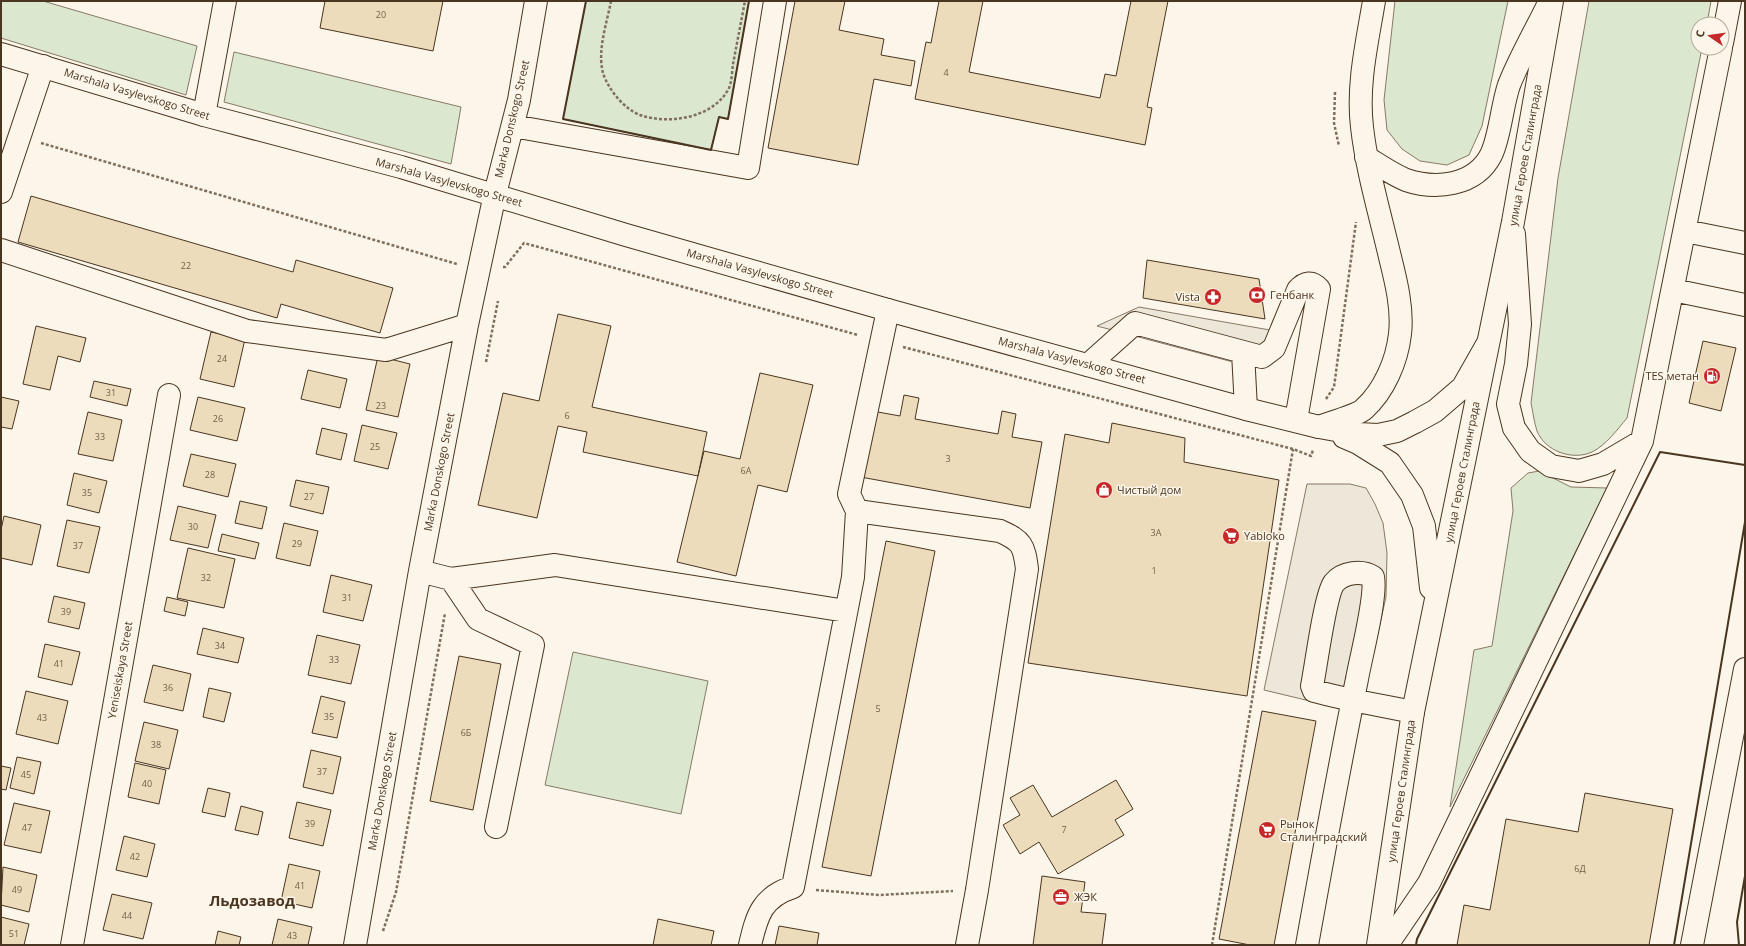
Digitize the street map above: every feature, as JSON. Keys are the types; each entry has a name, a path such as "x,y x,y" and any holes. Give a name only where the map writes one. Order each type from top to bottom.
{"street":[{"path":"204,115 225,1"},
{"name":"Marka Donskogo Street","path":"354,945 420,571 467,325 495,194 513,126 536,1"},
{"path":"513,126 748,168 774,1"},
{"path":"1319,427 1363,411 1385,381 1395,358 1400,334 1398,292 1366,157 1360,99 1374,1"},
{"path":"1366,157 1406,180 1435,185 1453,184 1471,177 1483,168 1492,154 1509,85 1551,1"},
{"name":"улица Героев Сталинграда","path":"1378,945 1413,712 1513,222 1551,1"},
{"path":"1727,16 1730,1"},
{"name":"Marshala Vasylevskogo Street","path":"1,54 204,115 393,165 495,194 626,235 888,310 1088,364 1246,409 1296,420 1319,427 1358,434 1378,435 1397,431 1416,422 1435,411 1463,387 1488,343"},
{"path":"1387,945 1429,883 1642,441 1719,56"},
{"path":"1,192 43,66"},
{"path":"1513,222 1520,324 1516,364 1508,404 1514,428 1530,451 1551,466 1579,471 1603,464 1642,441"},
{"path":"1685,231 1745,243"},
{"path":"1,250 246,331 386,350 467,325"},
{"path":"1088,364 1135,323 1262,357 1274,348 1298,290 1303,284 1309,283 1315,285 1319,289 1296,420"},
{"path":"1673,290 1745,305"},
{"path":"750,945 761,908 779,892 793,887 853,577 857,511 849,494 880,341 888,310"},
{"path":"1243,352 1246,409"},
{"name":"Yeniseiskaya Street","path":"72,945 168,395"},
{"path":"1319,427 1358,443 1390,463 1412,495 1424,526 1431,576 1433,616"},
{"path":"857,511 1000,531 1016,538 1025,552 1027,569 977,890 967,945"},
{"path":"420,571 451,579 554,565 846,611"},
{"path":"1307,945 1353,699 1374,584 1373,577 1367,573 1343,576 1333,584 1326,607 1312,686 1314,691 1353,699 1413,712"},
{"path":"451,579 478,619 532,646 496,827"},
{"path":"1692,945 1745,672"}],"path":[{"path":"611,1 601,54 604,73 612,91 624,105 639,115 659,119 677,119 707,109 719,100 729,87 745,1"},
{"path":"1336,90 1334,123 1340,148"},
{"path":"20,132 24,138 479,270 505,267 524,243 880,341 1293,449 1311,456 1319,427 1323,402 1334,387 1356,218"},
{"path":"1212,945 1293,449"},
{"path":"793,887 879,895 977,890"}],"green space":[{"path":"1,1 43,1 197,46 186,95 1,38"},
{"path":"586,1 749,1 728,119 719,117 711,150 563,119"},
{"path":"1395,1 1508,1 1482,126 1469,155 1447,165 1420,161 1402,149 1387,130 1384,100"},
{"path":"1589,1 1711,1 1708,16 1690,16 1690,56 1700,56 1627,418 1602,445 1592,452 1584,455 1568,455 1553,449 1546,444 1537,431 1531,403 1558,178"},
{"path":"234,52 461,107 451,164 224,102"},
{"path":"1539,471 1571,487 1607,488 1450,807 1474,650 1492,646 1513,511 1511,488 1528,473"},
{"path":"573,652 708,681 681,814 545,785"}],"shaded area":[{"path":"1139,307 1270,330 1252,367 1097,326"},
{"path":"1307,484 1350,484 1366,488 1383,523 1387,553 1386,597 1360,713 1264,690"}],"building":[{"path":"325,1 443,1 433,51 320,28"},
{"path":"795,1 845,1 839,30 884,39 881,55 915,61 911,86 874,79 858,165 768,148"},
{"path":"939,1 983,1 969,72 1100,98 1105,74 1116,76 1131,1 1168,1 1147,107 1152,108 1145,145 915,99 926,42 931,43"},
{"path":"31,196 293,272 296,260 393,288 380,333 281,304 277,318 18,242"},
{"path":"1147,260 1259,279 1265,319 1143,298"},
{"path":"558,314 611,326 592,407 707,432 698,476 583,452 587,432 558,426 537,518 478,505 503,393 539,401"},
{"path":"36,326 86,338 80,362 58,356 50,390 23,384"},
{"path":"211,332 245,339 234,387 200,379"},
{"name":"TES метан","path":"1703,341 1736,348 1721,411 1689,403"},
{"path":"378,356 410,364 398,417 366,410"},
{"path":"308,370 347,379 340,408 301,399"},
{"path":"760,373 813,385 787,492 758,485 736,576 677,562 704,451 740,459"},
{"path":"94,381 131,389 127,406 90,397"},
{"path":"904,395 919,398 915,419 998,434 1002,411 1016,414 1012,437 1042,442 1030,508 855,476 867,410 900,416"},
{"path":"1,397 19,401 12,429 1,427"},
{"path":"198,397 245,408 237,441 190,430"},
{"path":"88,412 122,420 113,461 78,454"},
{"path":"1112,423 1185,438 1184,462 1279,480 1247,696 1028,663 1065,434 1109,443"},
{"path":"362,425 397,433 388,469 354,461"},
{"path":"322,428 347,434 341,460 316,454"},
{"path":"191,454 236,464 228,497 183,486"},
{"path":"74,473 107,481 99,513 67,505"},
{"path":"296,480 329,487 323,514 290,506"},
{"path":"240,501 267,507 262,529 235,523"},
{"path":"178,506 216,515 208,548 170,540"},
{"path":"4,516 41,525 32,565 1,558 1,530"},
{"path":"67,520 100,527 89,573 57,566"},
{"path":"284,523 318,531 310,566 276,558"},
{"path":"222,534 259,543 255,559 218,551"},
{"path":"886,541 935,551 871,876 822,867"},
{"path":"188,548 235,559 224,608 177,598"},
{"path":"331,575 372,585 363,621 323,612"},
{"path":"54,596 85,603 79,629 48,622"},
{"path":"167,597 188,602 185,616 164,611"},
{"path":"203,628 244,638 238,663 197,654"},
{"path":"317,635 360,645 351,684 308,675"},
{"path":"45,644 80,652 72,685 38,677"},
{"path":"459,656 501,664 473,810 430,801"},
{"path":"153,665 191,674 183,711 144,702"},
{"path":"209,688 231,693 224,722 203,717"},
{"path":"26,691 68,701 58,744 16,734"},
{"path":"321,696 345,702 337,738 312,733"},
{"name":"Рынок Сталинградский","path":"1262,711 1316,721 1274,945 1250,945 1219,939"},
{"path":"144,722 178,730 169,769 135,761"},
{"path":"311,750 341,757 333,794 303,787"},
{"path":"17,757 41,762 34,794 10,788"},
{"path":"135,763 166,770 159,804 128,797"},
{"path":"1,766 11,768 6,790 1,789"},
{"path":"1116,780 1133,809 1115,820 1124,835 1058,874 1039,842 1020,854 1003,825 1020,815 1010,798 1033,785 1052,817"},
{"path":"208,788 230,793 225,817 202,812"},
{"path":"1585,793 1673,809 1649,945 1457,945 1464,905 1490,910 1506,819 1578,832"},
{"path":"297,802 331,810 323,846 289,838"},
{"path":"14,803 50,811 41,853 4,845"},
{"path":"241,806 263,812 258,835 235,830"},
{"path":"124,836 155,844 147,877 116,870"},
{"path":"289,864 320,871 312,908 281,901"},
{"path":"3,867 37,875 29,912 1,905"},
{"name":"ЖЭК","path":"1042,876 1085,882 1081,912 1106,914 1102,945 1033,945"},
{"path":"112,894 152,903 143,939 103,930"},
{"path":"1,917 29,924 24,945 1,945"},
{"path":"278,919 312,927 308,945 272,945"},
{"path":"658,919 714,931 711,945 653,945"},
{"path":"779,926 819,933 817,945 775,945"},
{"path":"218,931 241,937 239,945 215,945"}],"wall":[{"path":"586,1 563,119 711,150 719,117 728,119 749,1"},
{"path":"1416,945 1417,939 1660,452 1745,465"},
{"path":"1674,945 1745,522"},
{"path":"1739,945 1737,922 1745,876"}],"place":[{"name":"Генбанк","path":"1257,295"},
{"name":"Vista","path":"1213,297"},
{"name":"TES метан","path":"1712,376"},
{"name":"Чистый дом","path":"1104,490"},
{"name":"Yabloko","path":"1231,536"},
{"name":"Рынок Сталинградский","path":"1267,830"},
{"name":"ЖЭК","path":"1061,897"}],"district":[{"name":"Льдозавод","path":"252,901"}]}
